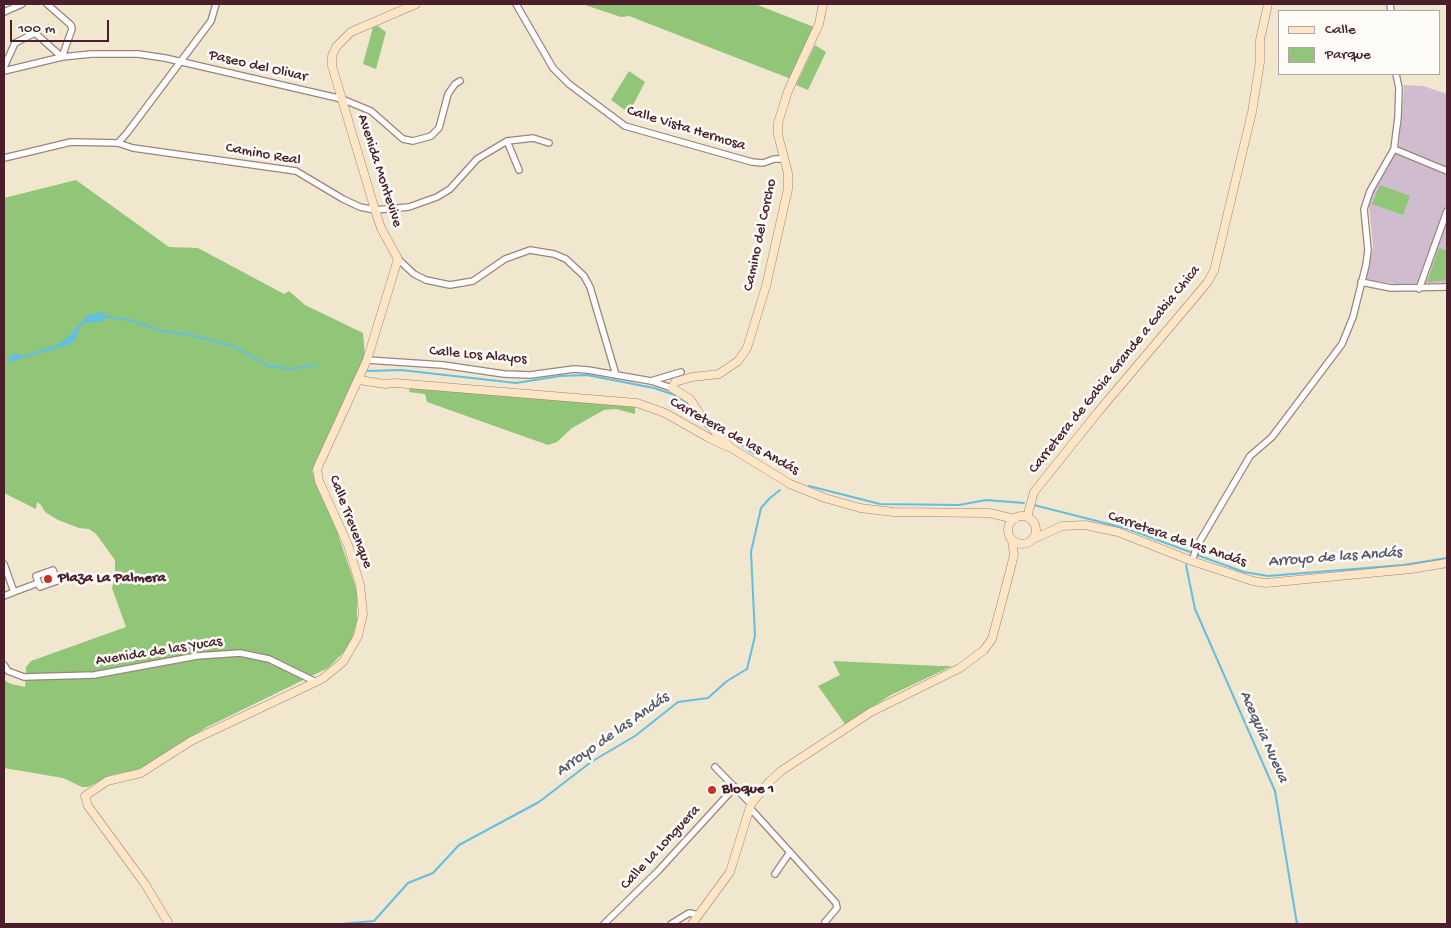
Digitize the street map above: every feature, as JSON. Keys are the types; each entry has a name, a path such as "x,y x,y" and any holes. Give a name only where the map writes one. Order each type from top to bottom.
{"street":[{"path":"4,12 22,4"},
{"path":"4,67 15,43 35,33 62,57 72,29 71,25 47,4"},
{"path":"118,143 211,21 216,4"},
{"name":"Avenida Montevive","path":"416,4 351,32 336,47 332,66 381,228 398,259 426,280 450,286 473,281 505,260 530,250 554,254 566,259 584,276 590,287 616,375"},
{"name":"Calle Vista Hermosa","path":"516,4 553,68 569,84 625,126 752,162 763,164 774,159 784,159"},
{"name":"Camino del Corcho","path":"651,381 683,376 718,374 738,361 747,348 766,286 788,189 788,173 778,135 778,122 782,105 820,24 823,4"},
{"name":"Carretera de Gabia Grande a Gabia Chica","path":"1027,517 1034,492 1207,283 1214,271 1252,112 1260,62 1260,40 1268,4"},
{"name":"Paseo del Olivar","path":"4,71 62,57 90,54 138,54 182,61 342,99 371,111 403,139 423,140 439,128 448,94 455,84 460,81"},
{"path":"1192,560 1197,546 1250,456 1272,437 1342,344 1353,317 1368,250 1364,209 1370,190 1394,149 1399,88 1396,75"},
{"path":"127,133 133,148"},
{"name":"Camino Real","path":"4,158 71,142 118,143 133,148 296,171 342,199 360,207 375,210 409,208 437,198 450,189 477,159 507,141 534,138 548,143"},
{"path":"507,141 519,170"},
{"path":"1394,149 1447,171"},
{"path":"1419,289 1447,211"},
{"name":"Calle Trevenque","path":"169,924 145,884 88,806 85,796 107,781 141,773 191,741 316,682 334,671 351,651 358,636 363,614 360,586 348,545 319,482 317,470 367,360 398,259"},
{"path":"1361,282 1392,288 1447,288"},
{"name":"Calle Los Alayos","path":"367,360 443,365 504,374 530,375 574,369 616,375"},
{"name":"Camino del Corcho","path":"616,375 664,385 673,385 683,376"},
{"path":"681,392 683,376"},
{"name":"Carretera de las Andás","path":"359,380 377,384 395,383 625,402 665,413 733,449 790,484 825,498 860,508 893,512 989,514 1014,519"},
{"path":"673,385 695,406 711,439"},
{"path":"697,431 703,421"},
{"path":"703,421 733,449"},
{"path":"692,924 730,872 751,806 768,783 781,771 871,712 960,668 984,650 992,639 1014,555 1009,529 998,516"},
{"path":"1009,529 1014,519 1027,517 1034,524 1047,531"},
{"path":"1014,555 1023,544 1033,539 1036,532 1034,524"},
{"name":"Carretera de las Andás","path":"1033,539 1047,531 1068,525 1085,524 1118,532 1192,560 1253,581 1266,583 1411,569 1447,563"},
{"path":"1012,540 1023,544"},
{"path":"4,564 14,592"},
{"path":"4,596 38,583"},
{"name":"Avenida de las Yucas","path":"4,665 8,671 24,676 94,675 197,656 240,653 269,659 316,682"},
{"path":"715,767 735,787 836,903 837,908 824,922"},
{"name":"Calle La Longuera","path":"604,924 658,872 735,787"},
{"path":"776,874 790,852"},
{"path":"671,924 689,913 699,915"}],"shaded area":[{"path":"1404,85 1423,86 1447,94 1447,283 1396,284 1366,279 1373,246 1369,205 1375,187 1399,146"}],"green space":[{"path":"582,4 755,4 814,27 791,79 629,16 621,17"},
{"path":"378,26 386,32 376,69 363,64 373,27"},
{"path":"815,45 826,52 808,90 796,85"},
{"path":"629,71 645,82 629,113 611,100"},
{"path":"76,180 169,247 198,248 284,294 289,291 305,305 363,333 365,357 312,471 336,528 357,591 357,621 350,646 328,668 207,727 138,770 111,775 88,787 82,787 63,778 4,768 4,680 11,684 25,687 26,667 31,661 126,627 112,588 115,576 115,560 96,534 89,529 79,528 58,520 45,512 37,502 36,509 4,493 4,198"},
{"path":"1380,185 1410,196 1403,215 1372,204"},
{"path":"1439,248 1447,251 1447,280 1427,282"},
{"path":"410,388 619,404 635,407 635,414 616,409 604,410 572,428 557,442 548,445 427,402 425,394 409,392"},
{"path":"833,661 952,666 891,695 845,724 818,686 840,675"}],"water":[{"path":"105,312 104,321 85,323 80,327 75,340 68,345 10,362 6,360 15,353 22,356 57,345 67,338 88,315"}],"waterway":[{"path":"103,316 134,321 162,331 186,334 234,346 268,366 291,369 316,365"},
{"path":"368,371 401,370 516,383 560,376 587,375 654,388 675,395 689,404"},
{"path":"706,418 754,454"},
{"name":"Arroyo de las Andás","path":"809,486 880,504 959,505 986,500 1024,503"},
{"name":"Arroyo de las Andás","path":"340,924 374,921 408,883 433,873 459,845 539,802 591,762 635,736 678,702 708,698 727,681 747,669 755,636 751,552 761,508 780,490"},
{"name":"Arroyo de las Andás","path":"1034,505 1128,529 1190,552"},
{"name":"Arroyo de las Andás","path":"1197,555 1244,572 1268,576 1403,565 1447,558"},
{"name":"Acequia Nueva","path":"1186,565 1195,609 1275,791 1297,924"}],"place":[{"name":"Plaza La Palmera","path":"48,579"},
{"name":"Bloque 1","path":"712,790"}]}
